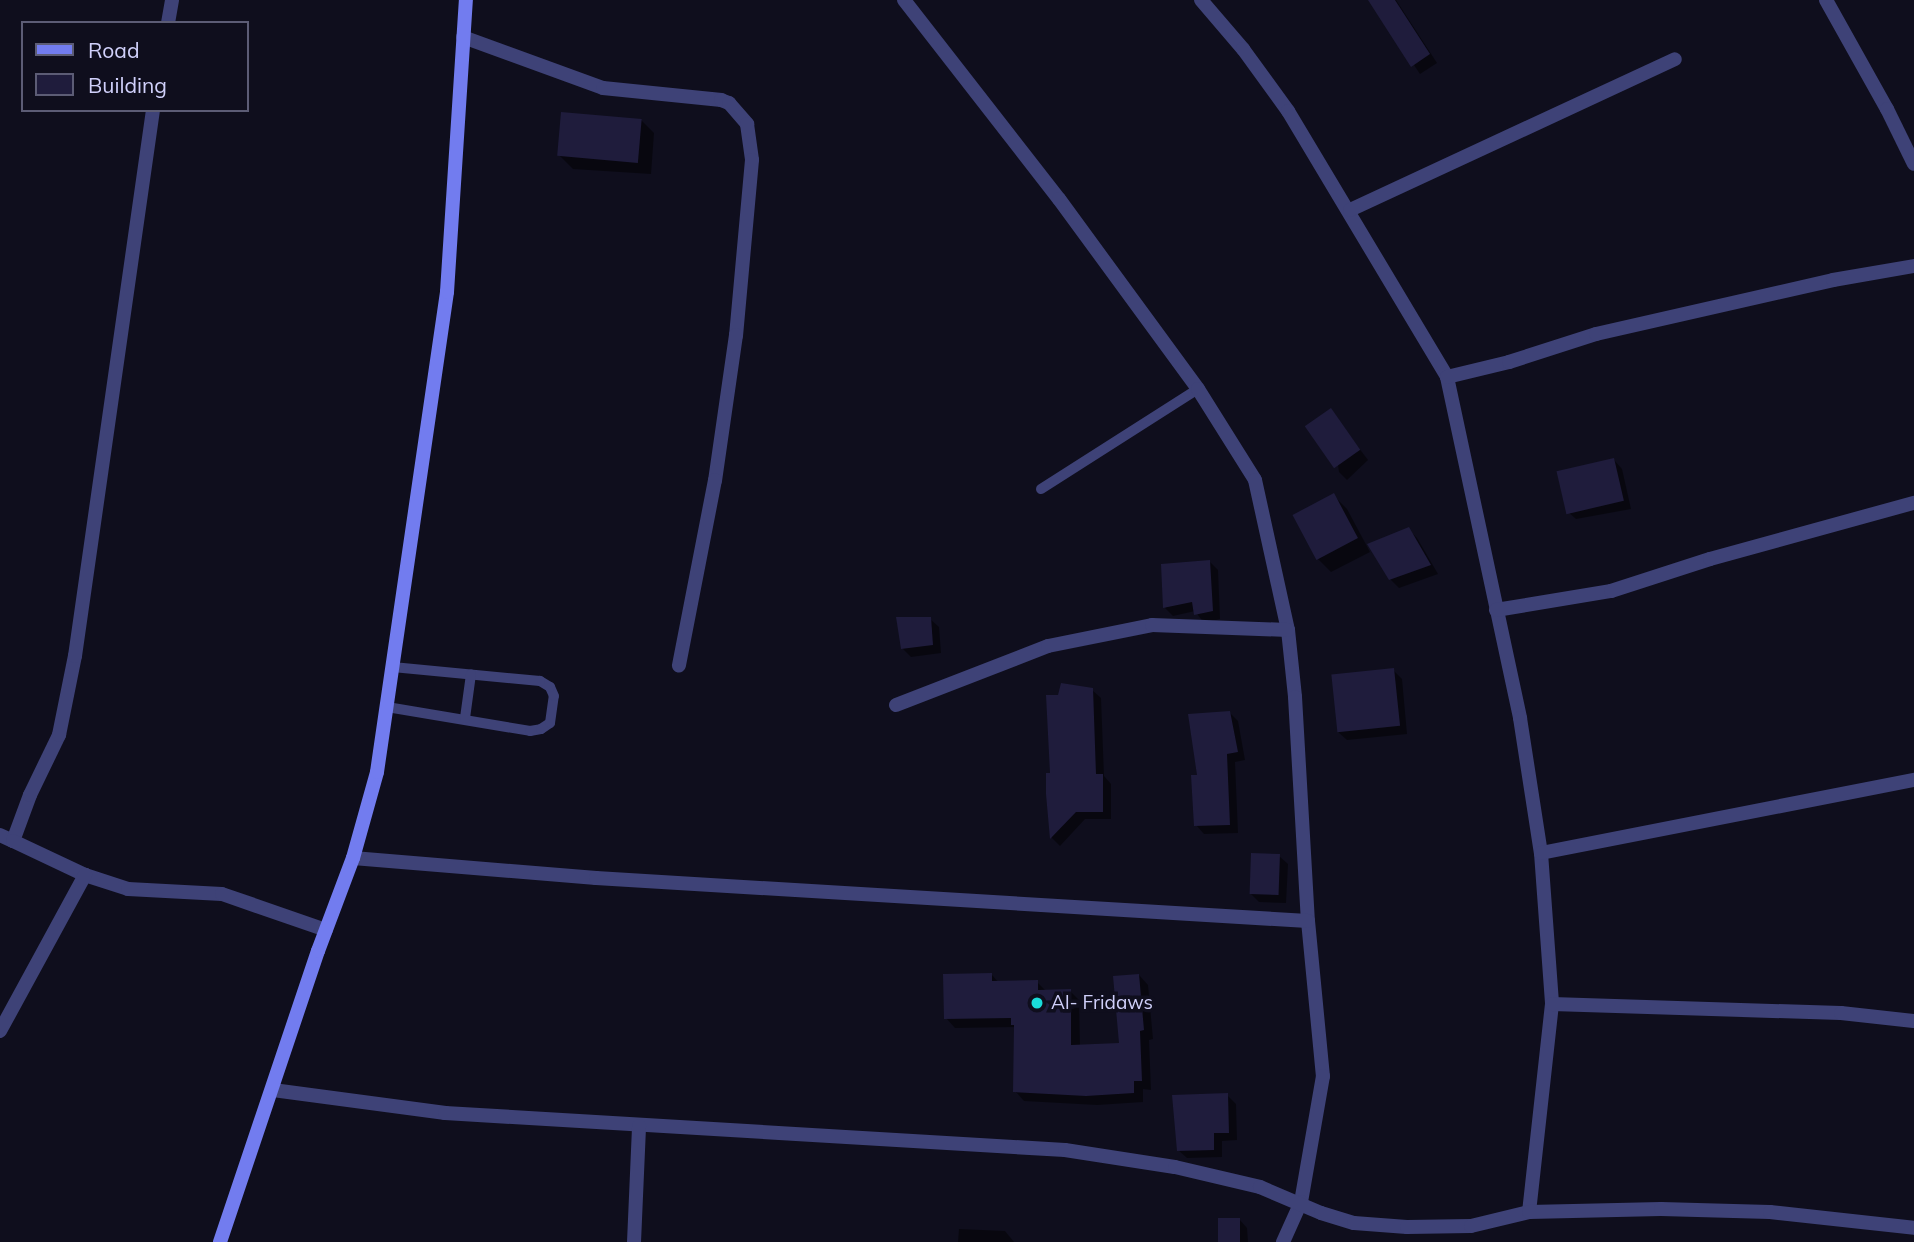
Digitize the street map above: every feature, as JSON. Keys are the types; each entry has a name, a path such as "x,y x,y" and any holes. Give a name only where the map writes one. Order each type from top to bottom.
{"street":[{"path":"168,21 172,0"},
{"path":"220,1242 353,858 377,772 447,292 466,0"},
{"path":"904,0 1059,199 1198,389 1255,480 1287,629 1295,697 1308,922 1323,1076 1301,1202 1283,1242"},
{"path":"1201,0 1243,49 1288,111 1350,210 1447,377 1520,718 1541,853 1552,1004 1529,1212"},
{"path":"1826,0 1887,109 1914,164"},
{"path":"463,37 603,89 721,100 729,103 747,124 752,160 736,335 715,480 679,666"},
{"path":"1350,210 1675,59"},
{"path":"153,112 75,656 59,735 6,838 85,875 128,889 222,894 326,930"},
{"path":"1447,377 1509,362 1596,334 1833,280 1914,266"},
{"path":"1496,610 1611,591 1710,559 1914,503"},
{"path":"896,705 1048,646 1152,625 1287,629"},
{"path":"1541,853 1914,780"},
{"path":"353,858 596,878 1106,907 1308,922"},
{"path":"0,1031 85,875"},
{"path":"1552,1004 1841,1013 1914,1021"},
{"path":"274,1090 412,1110 1065,1150 1175,1167 1259,1187 1301,1202 1321,1213 1354,1223 1407,1227 1471,1226 1529,1212 1661,1209 1770,1212 1914,1228"},
{"path":"634,1242 639,1126"}],"lane":[{"path":"1041,489 1198,389"},
{"path":"387,708 465,718 530,731 541,729 550,723 554,696 550,687 540,681 393,667"},
{"path":"465,718 471,674"}],"building":[{"path":"1368,0 1395,0 1430,54 1411,67"},
{"path":"561,112 642,119 638,163 557,156"},
{"path":"1331,408 1360,450 1334,468 1305,426"},
{"path":"1614,458 1624,501 1566,514 1557,471"},
{"path":"1334,493 1358,538 1316,560 1293,515"},
{"path":"1409,527 1431,565 1389,580 1367,544"},
{"path":"1210,560 1213,611 1194,615 1192,602 1163,608 1161,564"},
{"path":"896,617 931,617 933,645 901,649"},
{"path":"1394,668 1400,726 1337,732 1331,675"},
{"path":"1061,683 1093,688 1096,774 1103,774 1103,812 1076,812 1050,839 1046,794 1046,773 1050,773 1046,695 1058,695"},
{"path":"1230,711 1238,752 1227,754 1230,825 1194,826 1191,775 1197,775 1188,714"},
{"path":"1251,853 1280,854 1279,895 1250,894"},
{"path":"992,973 992,981 1038,980 1038,990 1071,989 1071,1045 1119,1043 1113,976 1139,974 1144,1030 1140,1031 1142,1081 1134,1081 1134,1093 1086,1096 1013,1092 1014,1025 1011,1025 1011,1018 944,1019 943,974"},
{"path":"1228,1093 1229,1133 1214,1133 1214,1150 1177,1151 1172,1095"},
{"path":"1218,1218 1240,1218 1240,1242 1218,1242"}],"place":[{"name":"Al- Fridaws","path":"1037,1003"}]}
